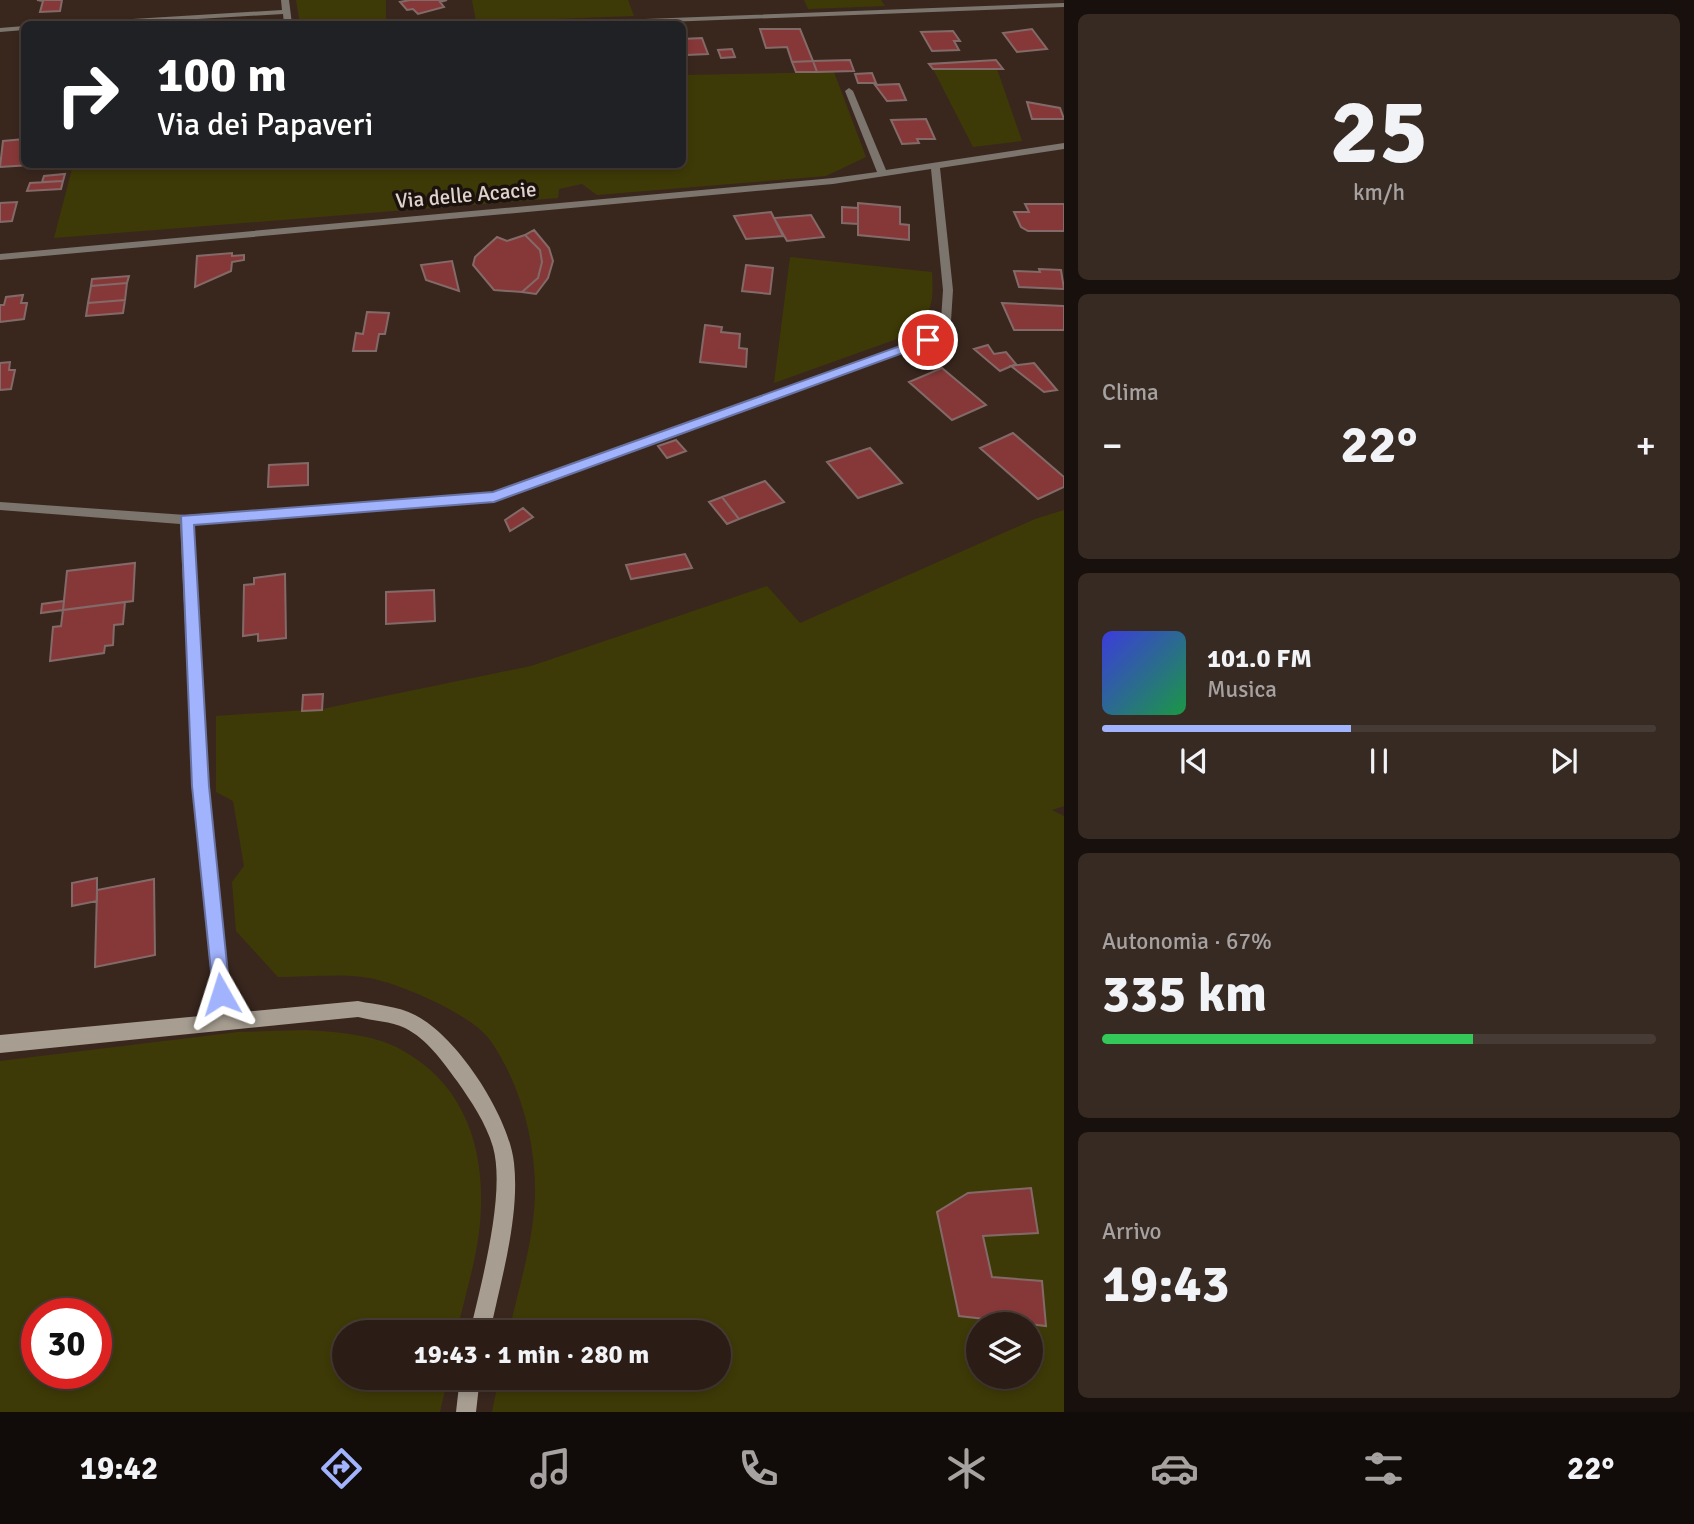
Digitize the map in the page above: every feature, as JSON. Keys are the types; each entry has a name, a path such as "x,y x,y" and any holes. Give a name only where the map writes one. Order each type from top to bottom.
{"street":[{"path":"285,0 288,21"},
{"path":"645,21 1064,5"},
{"path":"134,21 286,12"},
{"path":"0,30 21,28"},
{"path":"849,91 883,174"},
{"name":"Via delle Acacie","path":"0,257 833,181 1064,146"},
{"path":"0,506 186,520 494,497 928,340 946,321 948,290 934,165"},
{"path":"186,520 200,786 223,1020"},
{"path":"0,1044 223,1020 358,1009 410,1021 457,1064 486,1109 505,1161 500,1243 483,1320"},
{"path":"466,1412 469,1390"}],"shaded area":[{"path":"296,0 386,0 386,21 300,21"},
{"path":"472,0 628,0 634,16 502,21 476,21"},
{"path":"804,0 881,0 885,6 808,9"},
{"path":"933,69 997,69 1022,141 973,147"},
{"path":"834,72 866,157 826,176 597,195 582,184 559,189 558,198 54,238 72,168 686,168 686,75"},
{"path":"790,257 932,272 930,308 908,335 774,383"},
{"path":"1064,510 1064,806 1052,810 1064,816 1064,1412 492,1412 496,1390 731,1390 731,1320 512,1320 529,1244 535,1191 529,1132 510,1074 481,1030 434,1001 369,978 335,975 278,977 236,931 232,882 244,866 233,801 216,792 216,716 322,709 531,666 767,586 800,623 1035,519"},
{"path":"306,1030 378,1040 400,1049 424,1064 443,1083 458,1104 469,1127 480,1178 479,1232 460,1320 332,1320 332,1390 445,1390 440,1412 0,1412 0,1061 238,1032"}],"building":[{"path":"37,0 62,0 60,11 40,12 43,1"},
{"path":"447,0 440,2 444,7 418,14 413,9 407,10 400,2"},
{"path":"760,29 800,29 813,61 792,62 787,47 766,48"},
{"path":"1032,29 1047,49 1017,52 1003,33"},
{"path":"953,31 960,41 954,41 959,50 932,51 921,32"},
{"path":"702,38 708,54 687,55 686,39"},
{"path":"732,49 735,57 721,58 718,50"},
{"path":"850,60 854,71 817,72 813,61"},
{"path":"996,60 1003,69 933,69 929,64"},
{"path":"813,61 817,72 796,72 792,62"},
{"path":"872,73 876,83 858,83 855,74"},
{"path":"899,84 906,100 887,101 875,85"},
{"path":"1027,102 1060,108 1064,119 1032,119"},
{"path":"926,119 935,139 917,139 919,143 902,144 891,120"},
{"path":"21,139 21,166 0,167 3,141"},
{"path":"65,174 63,181 42,182 44,176"},
{"path":"63,181 61,189 27,191 30,183"},
{"path":"17,202 12,221 0,222 0,203"},
{"path":"858,203 900,207 900,224 909,225 909,240 858,235"},
{"path":"1025,204 1064,204 1064,231 1028,231 1021,227 1014,212 1029,212"},
{"path":"842,207 858,208 858,224 842,223"},
{"path":"771,212 783,236 746,239 734,216"},
{"path":"811,215 824,237 787,241 774,218"},
{"path":"534,230 549,248 553,261 548,278 536,294 522,292 538,278 542,262 540,250 525,235"},
{"path":"525,235 540,250 542,262 538,278 522,292 494,290 473,265 475,257 497,237 507,241"},
{"path":"232,253 232,256 244,255 244,260 232,262 231,271 195,287 197,256"},
{"path":"452,261 459,291 426,280 421,265"},
{"path":"746,265 773,268 770,294 742,291"},
{"path":"1039,269 1061,270 1064,289 1019,287 1014,271 1040,272"},
{"path":"129,276 127,283 91,286 92,279"},
{"path":"127,283 125,300 88,303 91,286"},
{"path":"23,295 21,303 27,303 24,319 0,322 0,305 4,305 6,297"},
{"path":"125,300 123,313 86,316 88,303"},
{"path":"1002,303 1064,306 1064,330 1014,330"},
{"path":"367,312 389,313 385,334 379,334 376,351 353,351 356,333 363,334"},
{"path":"705,325 722,327 721,332 740,334 739,348 747,349 746,367 700,362"},
{"path":"988,345 994,354 1006,352 1016,364 1000,371 974,349"},
{"path":"10,362 9,370 15,370 11,389 0,390 0,363"},
{"path":"1034,363 1057,390 1044,392 1011,366"},
{"path":"942,368 986,405 952,420 909,382"},
{"path":"1013,433 1064,477 1064,487 1038,499 980,448"},
{"path":"676,440 686,451 667,458 658,446"},
{"path":"870,448 902,483 858,498 827,462"},
{"path":"308,463 308,485 268,487 269,465"},
{"path":"765,481 784,502 739,519 722,497"},
{"path":"722,497 739,519 727,524 709,502"},
{"path":"523,508 533,517 510,531 505,520"},
{"path":"685,554 692,568 631,579 626,565"},
{"path":"135,563 133,601 63,610 67,571"},
{"path":"285,574 286,638 258,641 258,634 243,636 244,585 254,584 254,578"},
{"path":"434,590 435,621 386,624 386,592"},
{"path":"64,601 63,610 41,613 42,604"},
{"path":"125,602 123,624 114,625 113,645 105,646 104,653 50,661 53,627 61,626 63,610"},
{"path":"323,694 322,710 302,711 303,695"},
{"path":"97,878 97,901 72,906 72,883"},
{"path":"154,879 155,955 95,967 97,890"},
{"path":"1031,1188 1038,1233 983,1236 992,1277 1042,1281 1046,1326 1043,1326 1043,1312 966,1312 966,1317 959,1316 937,1212 968,1193"}],"route":[{"path":"221,994 200,786 186,520 494,497 928,340"}]}
